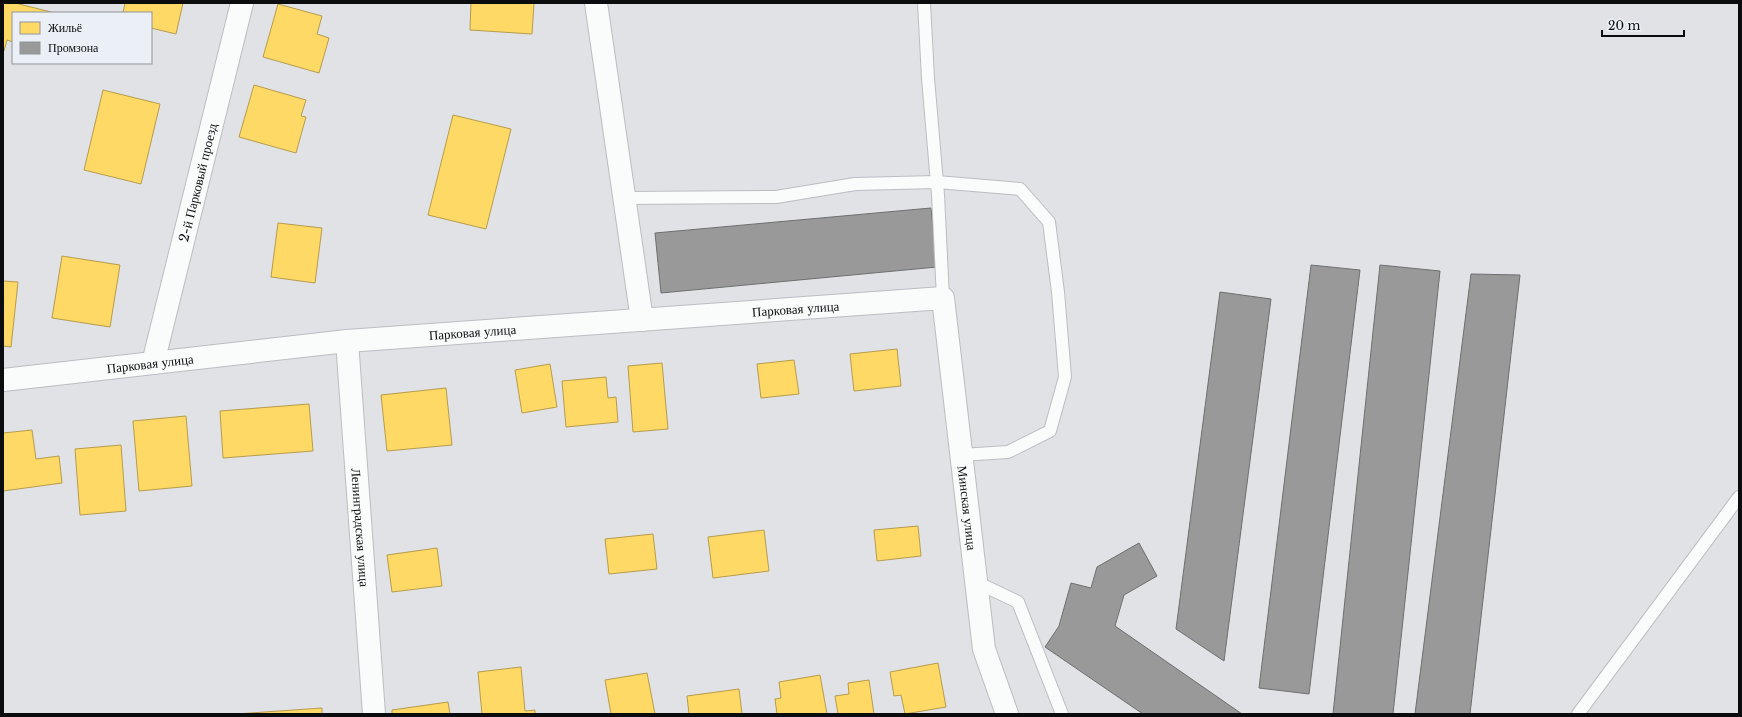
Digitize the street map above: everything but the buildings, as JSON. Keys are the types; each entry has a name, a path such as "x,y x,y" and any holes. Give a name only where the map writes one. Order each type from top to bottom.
{"street":[{"name":"2-й Парковый проезд","path":"153,363 242,3"},
{"path":"596,3 642,320"},
{"name":"Парковая улица","path":"3,380 347,341 943,298"},
{"name":"Минская улица","path":"943,298 984,648 1007,714"},
{"name":"Ленинградская улица","path":"347,341 374,714"}],"lane":[{"path":"924,3 928,78 937,182 943,298"},
{"path":"624,198 776,197 855,184 937,182 1020,189 1050,222 1058,292 1065,377 1050,431 1008,452 961,455"},
{"path":"1578,714 1739,497"},
{"path":"976,582 1018,602 1062,714"}]}
